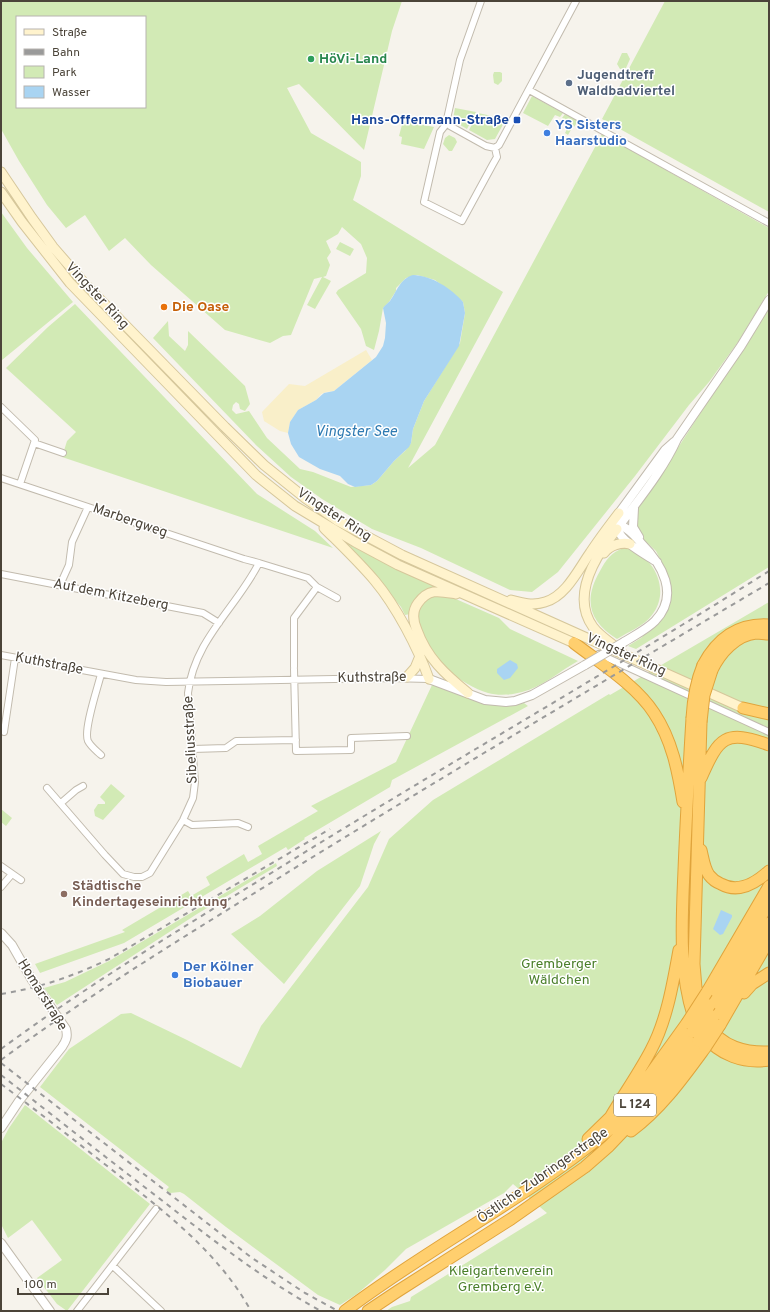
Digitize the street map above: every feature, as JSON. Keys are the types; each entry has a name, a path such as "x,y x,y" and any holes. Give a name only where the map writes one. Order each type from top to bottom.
{"highway":[{"path":"769,625 750,625 735,631 716,646 707,667 704,695 696,720 686,825 683,929 684,973 690,1003 699,1030 706,1039 728,1055 751,1061 769,1060"},
{"path":"707,667 717,660 724,651 743,637 756,633 769,634"},
{"path":"574,643 617,675 638,693 654,712 670,743 675,762 686,825"},
{"path":"742,708 769,714"},
{"path":"696,720 699,782 694,964 699,1000 712,1032 723,1042 731,1046 756,1052 769,1052"},
{"path":"699,782 710,757 724,740 734,737 742,737 769,745"},
{"path":"698,834 706,868 716,882 738,889 750,885 769,871"},
{"path":"695,1036 707,992 769,886"},
{"name":"Östliche Zubringerstraße","path":"368,1311 511,1219 550,1192 644,1121 658,1108 687,1074 695,1036 710,1005 769,903"},
{"path":"717,1021 769,923"},
{"path":"611,1116 651,1049 665,1013 672,989 683,929"},
{"path":"729,1010 769,940"},
{"path":"564,1164 628,1100 650,1074 695,1036 717,1021 752,984 769,974"},
{"name":"Östliche Zubringerstraße","path":"345,1311 424,1256 541,1181 604,1135 635,1106 695,1036"}],"main road":[{"name":"Vingster Ring","path":"1,172 53,247 86,285 208,411 264,465 305,498 338,521 402,555 742,708"},
{"name":"Vingster Ring","path":"1,192 50,259 70,283 256,474 295,506 373,552 469,597 574,643"},
{"path":"485,592 522,603 534,604 553,599 562,592 572,580 619,513"},
{"path":"311,515 362,566 386,594 420,656 429,679"},
{"path":"605,531 618,527"},
{"path":"618,527 598,557 590,574 584,594 584,605 587,617 599,635 624,655"},
{"path":"590,574 606,550 614,545 630,544"},
{"path":"468,693 443,672 431,658 414,624 414,614 416,606 422,598 429,593 438,591 469,597"},
{"path":"407,678 415,668 420,656"},
{"path":"429,679 432,673 431,658"}],"street":[{"path":"481,1 460,60 447,119 450,126 486,146 495,148"},
{"path":"495,148 502,141 576,1"},
{"path":"529,90 769,223"},
{"path":"448,122 440,132 424,202 462,222 493,164 496,157 495,148"},
{"path":"618,527 670,454 677,439 742,346 769,300"},
{"path":"1,407 35,440 20,484"},
{"path":"618,527 619,513 665,450 677,439"},
{"path":"34,443 63,453"},
{"name":"Marbergweg","path":"1,478 244,559 308,578 317,587 337,598"},
{"path":"635,505 633,527 649,550"},
{"path":"60,585 69,565 72,542 88,507"},
{"name":"Kuthstraße","path":"618,527 630,544 657,562"},
{"name":"Kuthstraße","path":"1,655 136,680 166,682 407,678 429,679 476,697 494,701 515,701 541,692 624,642 652,624 660,613 664,605 667,590 666,579 662,570 649,550 635,537 618,527"},
{"path":"189,682 202,648 250,580 259,563"},
{"name":"Auf dem Kitzeberg","path":"1,574 203,613 219,623"},
{"path":"317,587 294,618 296,751 351,750 351,738 408,736"},
{"name":"Vingster Ring","path":"574,643 769,732"},
{"path":"4,732 16,658"},
{"path":"101,674 91,709 87,736 93,747 101,754"},
{"name":"Sibeliusstraße","path":"47,788 117,869 123,874 134,878 146,875 154,868 183,820 193,798 195,782 188,693 189,682"},
{"name":"Vingster Ring","path":"742,708 769,720"},
{"path":"193,749 226,748 236,741 296,740"},
{"path":"61,803 83,786"},
{"path":"183,820 192,825 238,824 248,827"},
{"path":"1,866 21,880"},
{"path":"1,887 12,874"},
{"name":"Homarstraße","path":"1,932 12,945 32,980 66,1029 67,1038 62,1047 19,1101 1,1128"},
{"path":"77,1311 156,1209"},
{"path":"1,1243 50,1311"},
{"path":"113,1266 161,1311"}],"green space":[{"path":"1,1 402,1 392,31 364,150 299,84 287,88 311,133 361,162 361,176 353,200 503,292 408,468 435,445 602,134 769,228 769,291 738,342 709,382 689,405 635,476 558,572 532,592 510,590 421,548 372,529 322,499 291,477 257,446 153,338 168,321 169,336 185,351 188,345 188,331 245,386 250,404 245,411 240,409 239,404 236,402 233,405 232,410 236,414 249,411 267,438 300,469 313,472 351,487 371,485 377,481 411,443 413,429 424,401 460,343 465,313 463,302 435,280 417,275 406,278 396,288 396,291 389,302 383,308 374,350 366,346 361,329 336,293 338,290 366,273 367,258 361,244 342,227 338,234 326,241 331,252 327,258 330,265 326,276 323,277 331,281 315,309 307,305 322,277 314,279 291,335 283,336 270,343 225,330 151,265 125,238 109,251 85,215 66,228 47,205 1,129"},
{"path":"665,1 769,1 769,212 602,119"},
{"path":"622,53 627,53 630,59 626,68 620,69 617,64"},
{"path":"494,72 502,73 502,81 498,85 494,83"},
{"path":"532,96 563,113 560,117 555,115 548,126 523,113"},
{"path":"455,108 476,112 467,129 455,122 453,119"},
{"path":"478,113 506,119 495,139 487,140 469,130"},
{"path":"565,114 578,121 568,135 565,133 570,123 562,118"},
{"path":"403,121 434,127 424,149 401,144 402,137 399,136"},
{"path":"449,135 455,138 457,142 452,151 449,151 443,144 445,138"},
{"path":"1,212 27,248 73,302 2,360 1,359"},
{"path":"340,242 354,249 350,256 336,249"},
{"path":"75,304 257,494 315,531 333,548 62,457 67,441 76,432 6,368 48,327"},
{"path":"769,307 769,567 636,649 628,646 641,638 659,621 669,581 656,551 642,538 636,529 634,516 638,505 659,477 714,392 745,348"},
{"path":"342,541 435,586 435,589 410,614 405,615 401,607 364,563"},
{"path":"624,548 634,551 651,565 660,584 660,595 658,605 649,619 617,639 600,625 595,618 591,601 595,582 604,563 612,554"},
{"path":"438,595 449,596 499,618 510,629 578,661 544,683 522,692 496,695 478,689 458,678 448,670 432,653 421,634 417,613 424,600"},
{"name":"Gremberger Wäldchen","path":"769,602 769,1311 386,1311 392,1307 410,1301 411,1297 547,1213 513,1184 504,1193 406,1249 385,1270 357,1294 340,1305 318,1295 184,1194 180,1192 170,1193 166,1190 169,1187 40,1087 69,1049 121,1014 131,1013 241,1068 261,1026 368,887 389,839 433,800 609,694 610,695"},
{"path":"432,685 446,687 503,705 524,703 528,706 392,780 390,787 304,838 305,839 288,850 286,847 124,943 40,973 35,964 125,932 122,930 188,891 191,896 210,885 206,877 244,854 248,862 262,854 258,846 318,811 311,806 396,762"},
{"path":"111,784 125,796 103,820 95,816 94,810 98,804 105,804 100,797"},
{"path":"1,809 12,818 6,826 1,822"},
{"path":"381,831 374,844 360,886 284,984 231,934 260,916 317,871"},
{"path":"276,863 277,866 197,914 57,1005 44,988 65,982 109,961"},
{"path":"25,1105 150,1204 67,1311 57,1304 37,1278 62,1260 32,1220 8,1238 1,1224 1,1143 9,1128"}],"sand":[{"path":"366,350 372,360 334,391 321,394 316,400 298,410 290,422 288,433 280,431 264,421 262,412 289,384 305,386"}],"water":[{"name":"Vingster See","path":"413,275 427,277 434,280 453,292 463,302 465,313 459,346 424,401 413,429 409,447 394,461 377,481 371,485 355,487 348,484 340,476 320,469 299,457 291,444 288,433 290,422 298,410 316,400 324,393 334,391 376,357 383,346 385,338 386,323 383,308 390,301 402,282"},
{"path":"510,660 517,664 518,668 510,678 504,680 497,673 497,669"},
{"path":"721,910 732,915 732,917 723,934 720,935 713,929"}],"railway":[{"path":"1,1049 64,1004 194,921 387,802 769,571"},
{"path":"1,1060 144,962 350,834 769,583"},
{"path":"1,994 56,981 109,959 330,829"},
{"path":"1,1063 252,1258 305,1293 338,1311"},
{"path":"1,1075 221,1245 259,1273 321,1311"},
{"path":"1,1084 45,1117 173,1219 224,1271 251,1311"}],"place":[{"name":"HöVi-Land","path":"311,59"},
{"name":"Jugendtreff Waldbadviertel","path":"569,83"},
{"name":"Hans-Offermann-Straße","path":"517,120"},
{"name":"YS Sisters Haarstudio","path":"547,133"},
{"name":"Die Oase","path":"164,307"},
{"name":"Städtische Kindertageseinrichtung","path":"64,894"},
{"name":"Der Kölner Biobauer","path":"175,975"}],"park label":[{"name":"Kleigartenverein Gremberg e.V.","path":"501,1280"}]}
